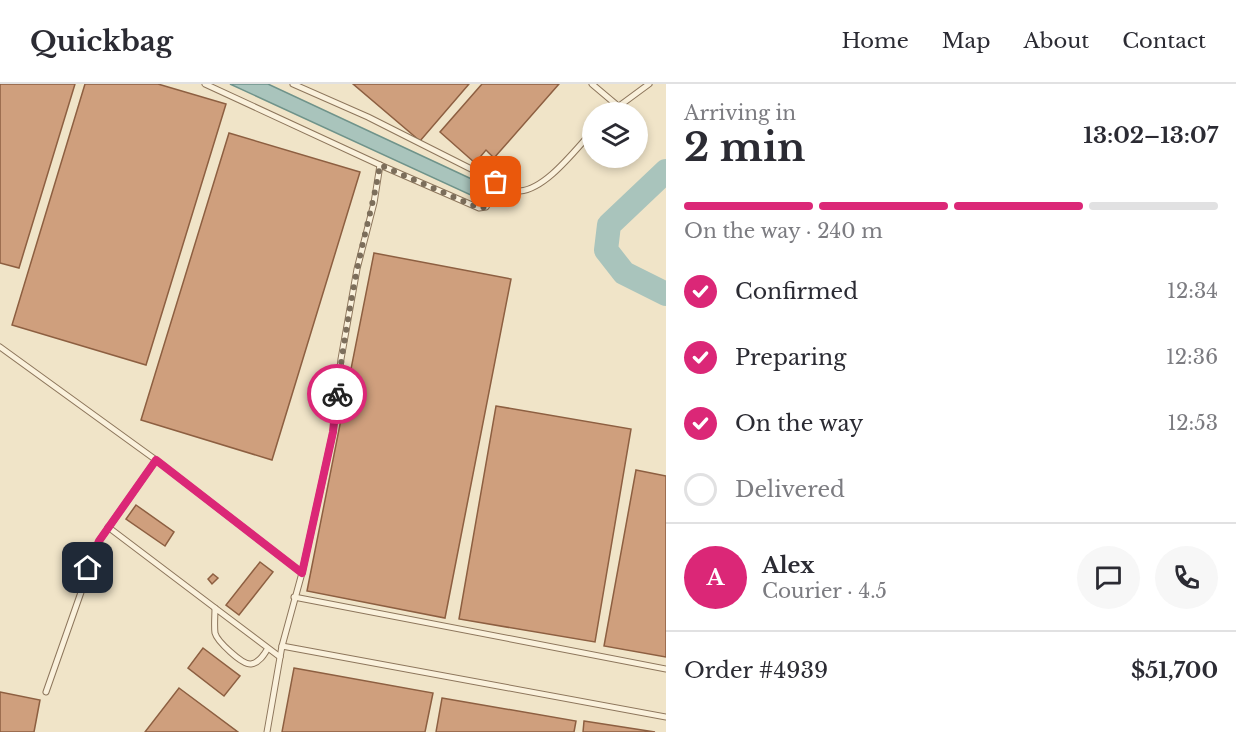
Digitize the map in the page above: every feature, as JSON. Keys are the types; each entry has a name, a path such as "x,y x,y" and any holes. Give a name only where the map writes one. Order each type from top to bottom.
{"lane":[{"path":"205,84 380,165 479,208 486,207 497,187 496,182 368,117 293,84"},
{"path":"592,84 613,102"},
{"path":"624,102 649,84"},
{"path":"497,187 519,191 534,188 554,172 582,143"},
{"path":"267,732 282,646 302,573 333,432 345,336 380,165"},
{"path":"0,346 156,460 302,573"},
{"path":"46,692 94,552 108,527 156,460"},
{"path":"108,527 280,657"},
{"path":"294,597 666,669"},
{"path":"215,608 216,635 220,643 245,664 252,664 259,660 268,648"},
{"path":"282,646 666,717"}],"water":[{"path":"230,84 268,84 478,182 475,197"}],"building":[{"path":"0,84 75,84 19,268 0,263"},
{"path":"85,84 158,84 226,104 146,365 12,325"},
{"path":"353,84 469,84 420,141"},
{"path":"482,84 559,84 494,158 486,150 475,163 440,132"},
{"path":"229,133 360,172 272,460 141,420"},
{"path":"374,253 511,279 445,618 307,591"},
{"path":"496,406 631,429 595,642 459,619"},
{"path":"636,470 666,476 666,657 604,646"},
{"path":"136,505 174,532 165,546 126,519"},
{"path":"260,562 273,572 239,615 226,605"},
{"path":"213,574 218,578 212,584 208,579"},
{"path":"203,648 240,676 224,696 188,668"},
{"path":"294,668 433,693 425,732 282,732"},
{"path":"179,688 238,732 145,732"},
{"path":"0,692 40,700 34,732 0,732"},
{"path":"442,698 576,721 574,732 436,732"},
{"path":"584,721 655,732 583,732"}],"waterway":[{"path":"666,171 609,225 606,250 624,273 666,294"}],"way so far":[{"path":"337,394 357,269 374,203 380,165 479,208 486,207 490,201 497,187 496,182"}],"route":[{"path":"88,568 99,541 156,460 302,573 333,432 337,394"}]}
